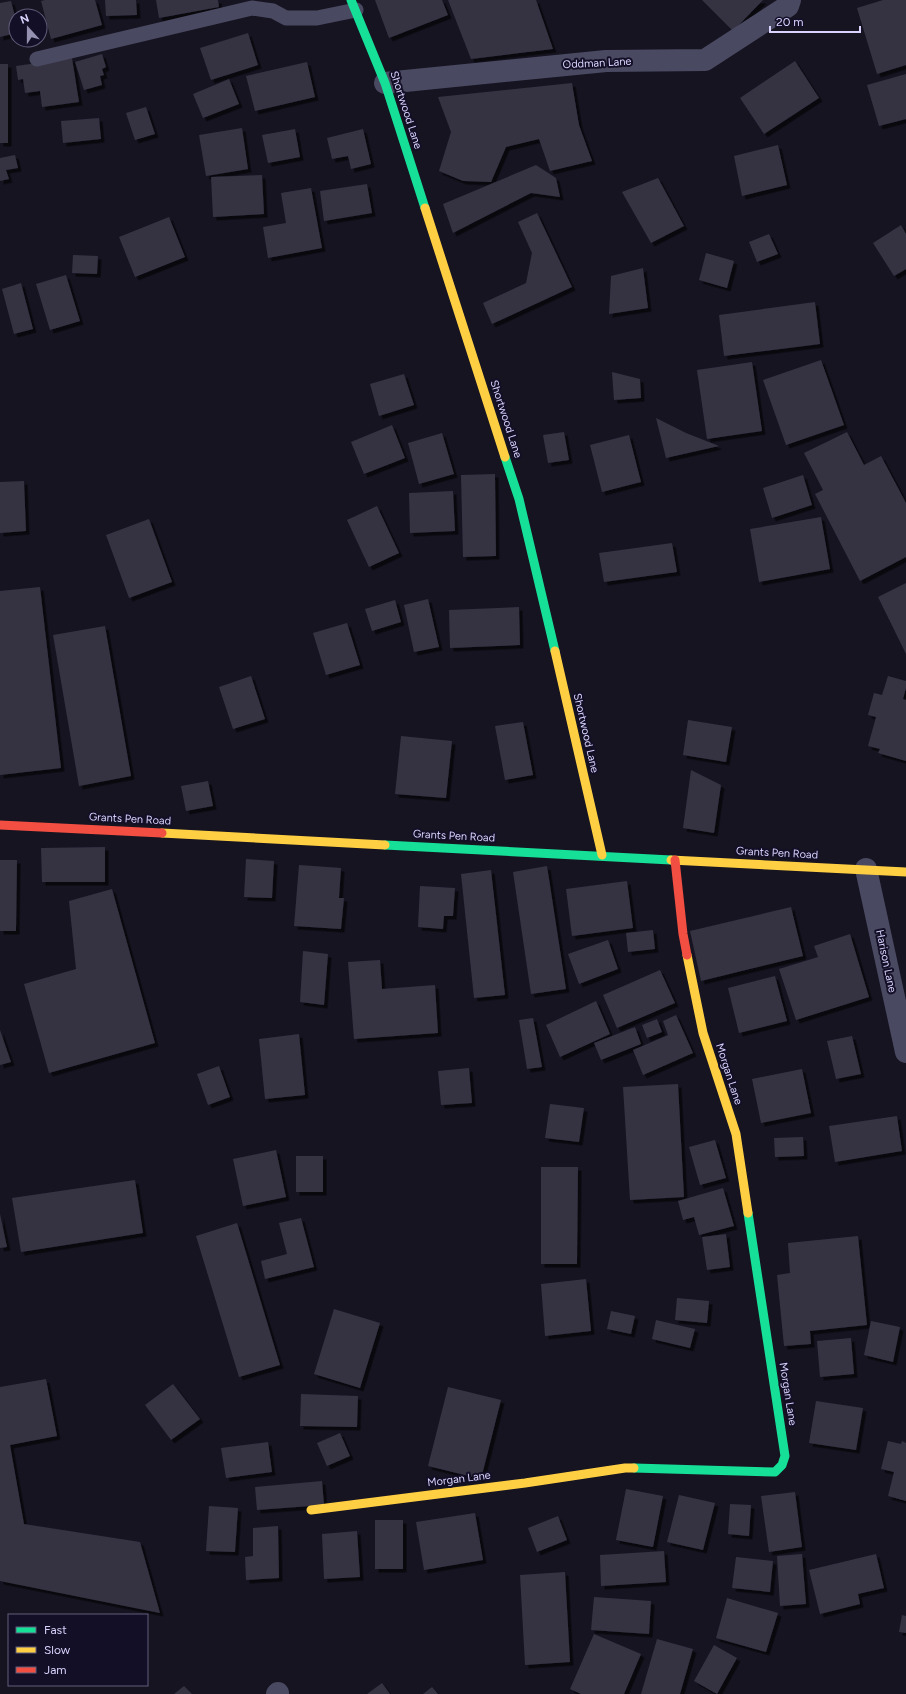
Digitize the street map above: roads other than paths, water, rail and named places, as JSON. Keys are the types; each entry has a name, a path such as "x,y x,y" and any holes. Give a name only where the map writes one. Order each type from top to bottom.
{"street":[{"name":"Oddman Lane","path":"385,83 606,61 705,60 788,6 790,0"},
{"name":"Shortwood Lane","path":"353,5 385,83 519,499 602,855"},
{"name":"Grants Pen Road","path":"0,825 602,855 906,872"},
{"name":"Morgan Lane","path":"311,1510 517,1484 625,1468 775,1472 782,1465 785,1456 736,1134 703,1033 683,934 675,860"},
{"name":"Harison Lane","path":"866,869 906,1052"}],"lane":[{"path":"37,59 252,8 273,11 286,18 317,18 353,5"}]}
